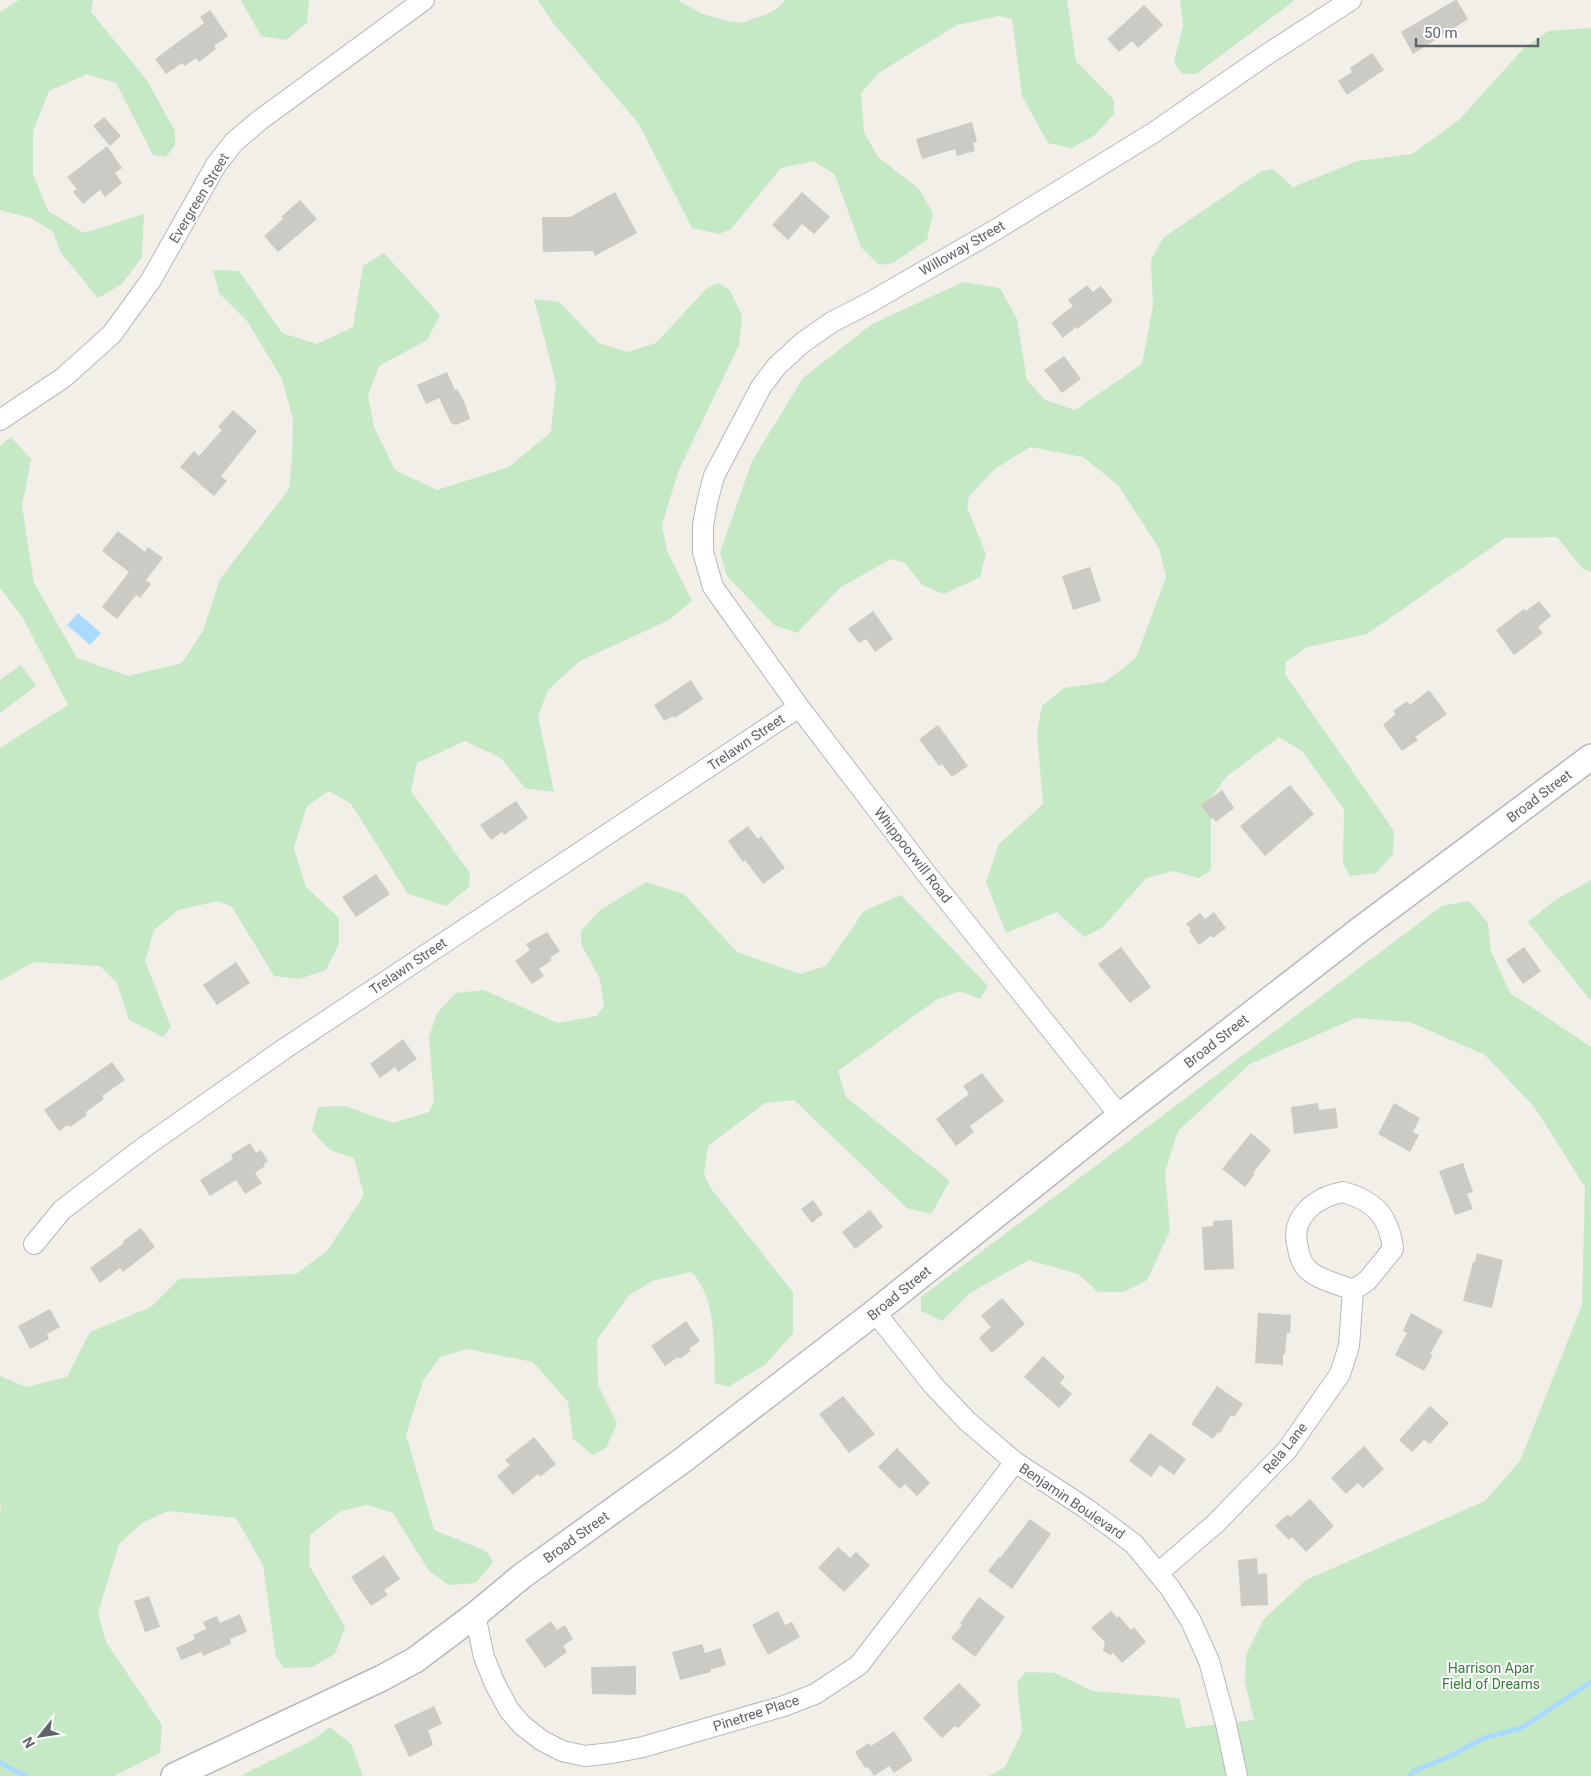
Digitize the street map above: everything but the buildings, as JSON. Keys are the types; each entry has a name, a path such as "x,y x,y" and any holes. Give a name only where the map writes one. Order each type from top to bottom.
{"street":[{"name":"Evergreen Street","path":"0,420 64,378 112,334 151,280 216,165 234,142 260,120 424,0"},
{"name":"Willoway Street","path":"713,587 703,552 703,525 714,476 762,387 777,366 802,344 832,322 869,303 997,229 1153,133 1266,55 1351,0"},
{"name":"Whippoorwill Road","path":"713,587 799,707 925,872 1120,1116"},
{"name":"Trelawn Street","path":"34,1244 62,1210 143,1148 276,1054 799,707"},
{"name":"Broad Street","path":"174,1776 382,1678 415,1660 522,1576 683,1460 875,1312 1120,1116 1362,928 1591,757"},
{"path":"1343,1192 1360,1196 1372,1205 1385,1220 1391,1233 1394,1249 1367,1281 1353,1290 1316,1275 1307,1269 1300,1257 1296,1241 1297,1228 1305,1212 1329,1194 1343,1192"},
{"name":"Rela Lane","path":"1158,1572 1215,1524 1287,1450 1340,1374 1349,1346 1353,1290"},
{"name":"Benjamin Boulevard","path":"875,1312 933,1385 967,1421 1015,1462 1087,1509 1134,1544 1158,1572 1191,1621 1209,1661 1226,1724 1237,1776"},
{"name":"Pinetree Place","path":"476,1614 484,1656 495,1684 510,1710 522,1725 541,1740 562,1750 585,1756 612,1753 653,1744 784,1706 815,1694 859,1666 1015,1462"}],"green space":[{"path":"19,0 93,0 91,12 146,79 175,131 175,145 166,157 153,155 116,83 87,74 49,91 33,131 33,174 48,211 84,233 144,214 142,257 122,284 98,298 61,253 53,232 31,218 0,210 0,12"},
{"path":"241,0 309,0 307,23 286,40 261,36"},
{"path":"538,0 678,0 702,14 742,23 767,14 778,8 785,0 1067,0 1076,61 1114,100 1114,114 1095,135 1072,148 1048,143 1022,96 1012,19 999,16 957,25 880,72 861,93 864,132 878,157 919,189 933,213 927,240 893,263 879,265 861,247 835,175 814,161 781,168 731,229 719,234 692,228 639,124 553,23"},
{"path":"1180,0 1295,0 1196,74 1182,74 1174,62 1183,26"},
{"path":"1591,28 1591,572 1583,569 1557,537 1505,538 1367,634 1307,647 1286,662 1285,674 1394,831 1393,854 1376,873 1350,876 1343,864 1344,809 1302,751 1279,737 1226,777 1211,798 1211,870 1199,878 1173,871 1146,878 1103,927 1084,937 1057,912 1006,933 986,882 999,844 1043,804 1037,733 1042,706 1064,688 1105,682 1136,658 1166,577 1159,548 1118,485 1083,457 1030,447 995,469 969,496 967,507 986,554 980,577 944,594 922,585 905,563 891,559 841,587 797,633 774,625 727,576 720,553 752,461 803,378 872,324 963,282 1000,288 1017,319 1027,380 1045,400 1075,410 1142,364 1153,306 1151,260 1163,238 1260,172 1273,169 1293,187 1358,161 1412,154 1459,120 1524,48 1548,31"},
{"path":"384,253 440,315 427,340 379,366 368,395 374,427 395,470 437,490 509,467 551,432 556,383 534,299 559,302 599,343 627,352 656,343 706,289 718,283 730,290 742,316 739,345 678,472 662,525 667,551 692,601 669,620 580,661 548,690 538,716 554,792 525,788 501,758 465,741 417,763 411,791 470,873 469,887 446,906 408,894 351,804 329,791 307,806 294,848 306,887 339,918 339,944 326,970 299,979 274,976 232,907 218,901 178,910 154,930 145,961 171,1027 163,1037 129,1020 117,983 100,966 34,962 0,981 0,748 68,705 23,618 0,588 0,446 11,437 31,459 22,506 34,583 77,658 128,676 182,663 203,631 220,579 289,489 292,459 293,419 282,379 247,321 219,293 213,270 239,271 282,333 317,344 353,327 363,266"},
{"path":"21,665 36,686 0,713 0,680"},
{"path":"1591,880 1591,1001 1528,922 1555,900"},
{"path":"646,882 684,894 737,952 800,974 826,966 864,911 901,895 988,986 980,999 960,991 936,1000 838,1071 846,1097 950,1181 931,1214 907,1208 794,1100 765,1103 708,1146 704,1175 712,1190 793,1292 793,1333 766,1364 728,1387 715,1383 714,1339 710,1309 706,1295 699,1282 691,1272 652,1281 628,1296 597,1340 598,1385 617,1423 606,1448 593,1455 573,1439 568,1402 533,1362 467,1349 440,1357 423,1381 406,1435 434,1530 486,1551 493,1562 476,1583 449,1585 429,1571 393,1513 367,1505 341,1511 310,1535 309,1565 345,1627 335,1654 312,1667 284,1668 276,1657 263,1565 236,1518 168,1511 142,1523 119,1544 98,1613 106,1642 162,1725 160,1753 114,1776 0,1776 0,1376 26,1387 67,1377 90,1332 151,1307 179,1279 296,1274 327,1251 364,1195 354,1158 330,1150 312,1131 318,1107 345,1106 393,1123 429,1112 434,1101 429,1037 437,1013 456,993 484,990 558,1023 597,1016 604,1006 600,979 581,944 581,931 600,910"},
{"name":"Harrison Apar Field of Dreams","path":"1469,901 1488,923 1491,951 1510,993 1591,1047 1591,1776 989,1776 1005,1767 1022,1732 1017,1682 1026,1672 1055,1673 1092,1691 1179,1698 1186,1728 1254,1720 1245,1682 1246,1655 1264,1619 1306,1580 1485,1501 1520,1461 1582,1305 1585,1187 1535,1108 1485,1055 1410,1022 1356,1018 1250,1064 1178,1131 1165,1172 1170,1231 1147,1280 1123,1292 1098,1292 1078,1274 1029,1260 970,1293 942,1321 921,1311 921,1297 1442,906"},
{"path":"330,1727 351,1744 363,1776 240,1776 311,1741"}],"water":[{"path":"78,613 101,633 90,645 67,625"}],"waterway":[{"path":"1409,1776 1414,1771 1448,1757 1484,1738 1521,1728 1591,1682"},
{"path":"0,1762 26,1776"}]}
